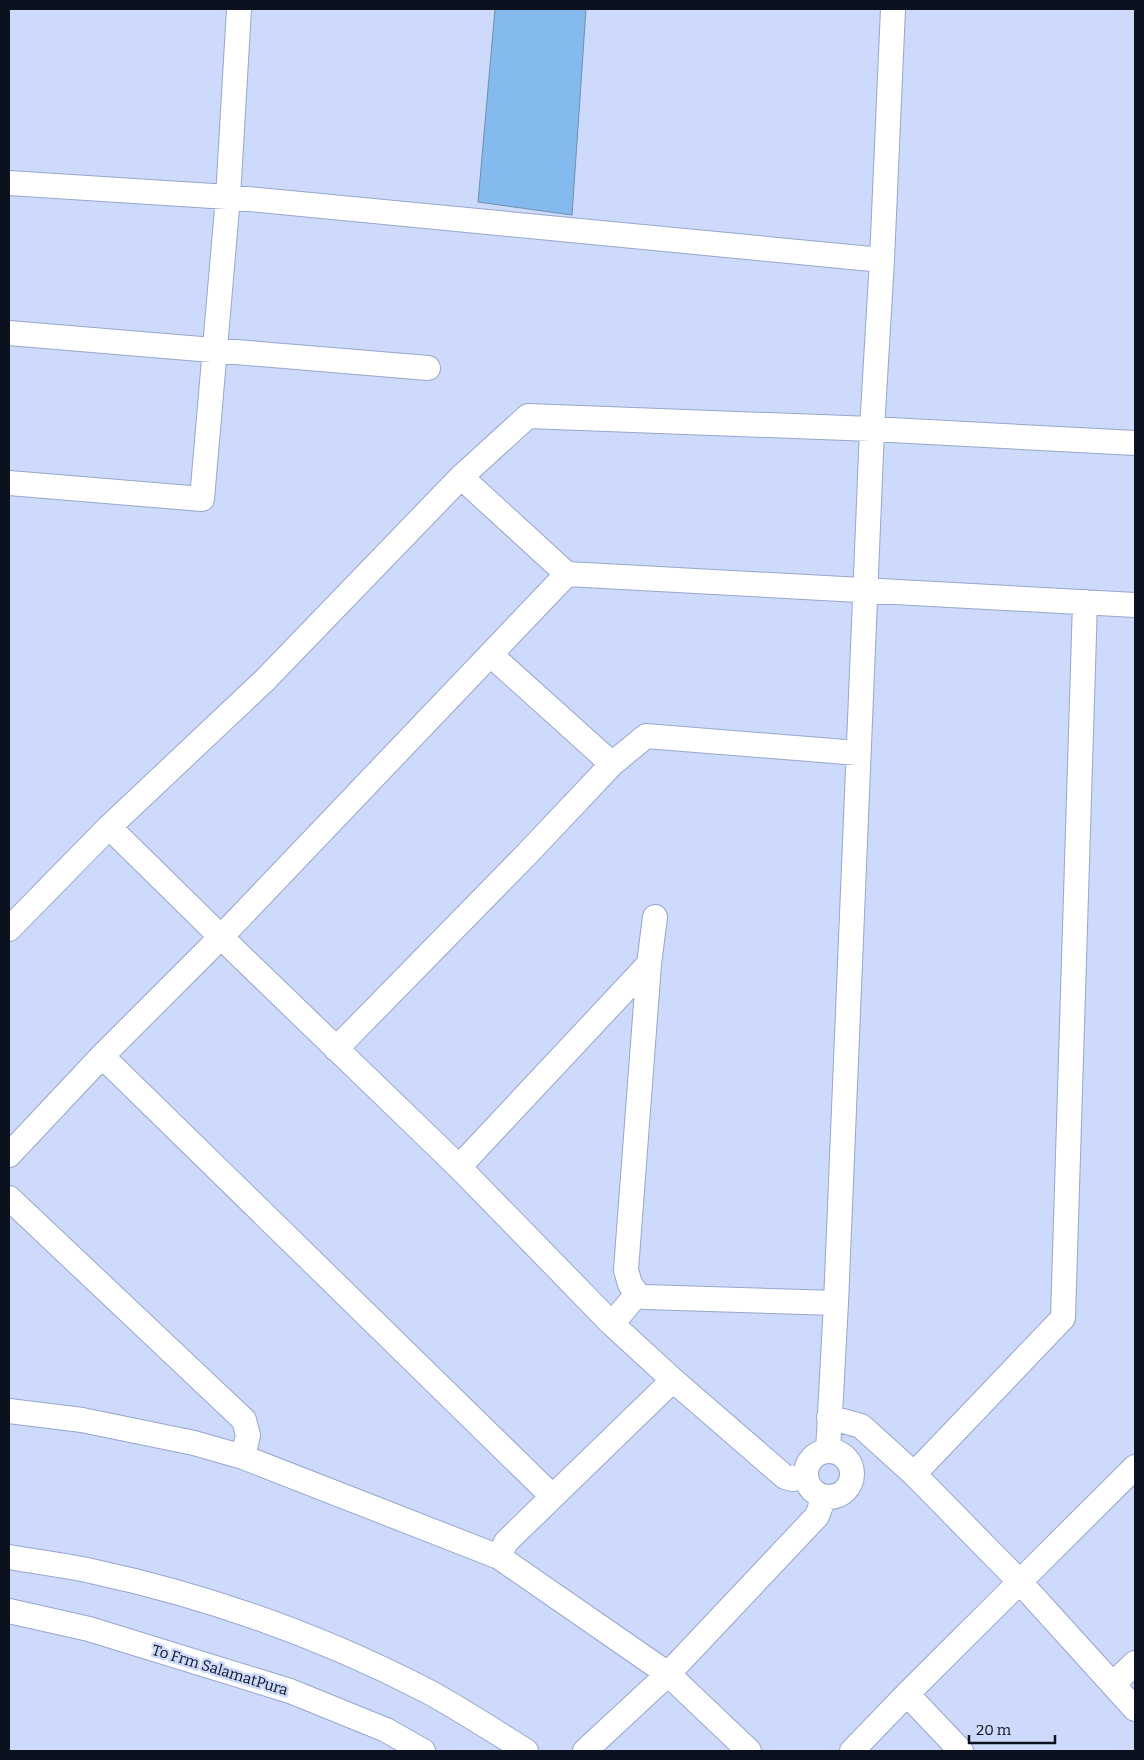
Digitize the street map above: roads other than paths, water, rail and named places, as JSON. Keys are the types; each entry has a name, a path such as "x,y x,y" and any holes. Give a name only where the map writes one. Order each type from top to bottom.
{"street":[{"path":"9,483 202,499 228,197 238,9"},
{"path":"828,1452 836,1303 872,429 882,260 893,9"},
{"path":"9,183 228,197 882,260"},
{"path":"9,333 428,368"},
{"path":"9,929 110,826 265,680 460,477 528,416 872,429 1135,443"},
{"path":"460,477 567,574 1135,605"},
{"path":"9,1155 102,1056 221,937 491,656 567,574"},
{"path":"914,1474 1063,1318 1085,602"},
{"path":"491,656 612,764"},
{"path":"336,1049 527,854 612,764 646,736 858,753"},
{"path":"110,826 221,937 458,1167 612,1324 673,1380 785,1477 793,1479 805,1476"},
{"path":"655,917 649,964 626,1270 630,1284 637,1294 653,1298 836,1303"},
{"path":"458,1167 649,964"},
{"path":"102,1056 552,1496"},
{"path":"9,1198 244,1420 248,1434 244,1457"},
{"path":"612,1324 637,1294"},
{"path":"499,1557 506,1542 673,1380"},
{"path":"9,1411 82,1420 194,1443 244,1457 499,1557 668,1674 749,1751"},
{"path":"829,1418 861,1426 914,1474 1020,1582 1135,1709"},
{"path":"828,1452 839,1454 847,1461 852,1471 851,1482 844,1492 835,1497 824,1497 815,1493 808,1486 805,1476 811,1459 819,1453 828,1452"},
{"path":"852,1751 1135,1467"},
{"path":"585,1751 668,1674 817,1516 824,1497"},
{"path":"9,1557 90,1570 160,1587 299,1633 371,1664 430,1693 526,1751"},
{"name":"To Frm SalamatPura","path":"9,1611 89,1629 290,1691 386,1730 424,1751"},
{"path":"1113,1684 1135,1663"},
{"path":"907,1694 960,1751"}]}
